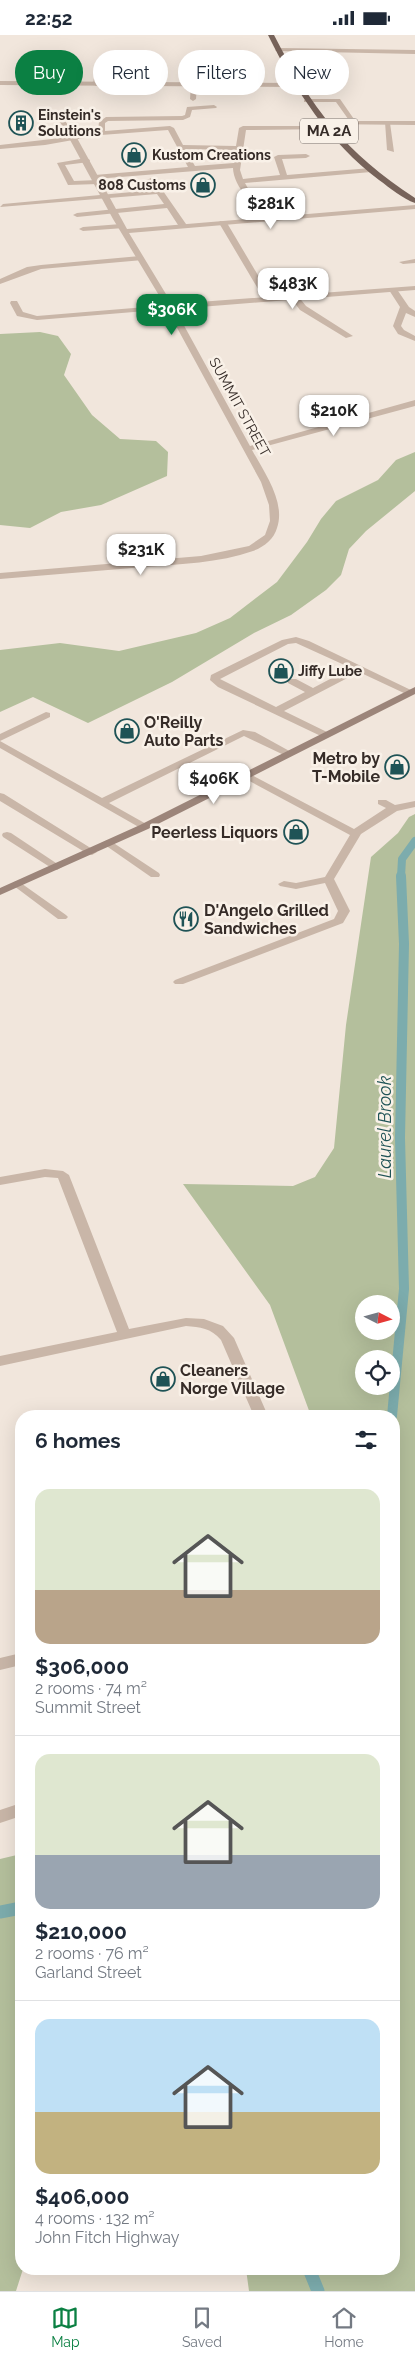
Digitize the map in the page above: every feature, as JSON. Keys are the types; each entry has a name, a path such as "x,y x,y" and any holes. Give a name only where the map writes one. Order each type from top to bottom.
{"main road":[{"name":"MA 2A","path":"271,35 278,50"},
{"name":"MA 2A","path":"303,95 321,122 342,146 371,170 415,201"},
{"path":"0,892 144,827 413,691"}],"street":[{"path":"348,43 346,50 392,49 415,52"},
{"path":"0,83 93,84"},
{"path":"193,95 193,99"},
{"path":"306,101 338,100 353,122"},
{"path":"101,133 102,122 106,119 186,118 189,108 214,107"},
{"name":"SUMMIT STREET","path":"0,576 214,557 253,547 268,538 275,520 275,507 265,482 170,307 123,229 86,160 60,117"},
{"path":"171,118 170,128 193,169"},
{"path":"321,122 415,123"},
{"path":"387,123 391,150"},
{"path":"246,192 237,175 239,148 244,127 279,124 327,128"},
{"path":"0,147 32,145 101,133 170,128"},
{"path":"180,147 239,148"},
{"path":"284,177 278,157 306,156"},
{"path":"86,160 61,164 71,183 237,165"},
{"path":"240,181 371,170"},
{"path":"151,179 183,226"},
{"path":"3,206 160,192"},
{"path":"77,215 169,206"},
{"path":"83,229 183,226 415,207"},
{"path":"223,223 268,299"},
{"path":"0,282 23,271 40,267 140,258"},
{"path":"403,262 415,261"},
{"path":"14,303 20,314 37,319 415,288"},
{"path":"393,290 404,307 415,315"},
{"path":"295,298 303,309 349,335"},
{"path":"404,307 397,326 401,332 415,339"},
{"path":"247,449 415,403"},
{"path":"325,735 215,680 218,674 285,642 296,640 413,691"},
{"path":"248,659 261,666"},
{"path":"276,711 359,668"},
{"path":"292,681 313,692"},
{"path":"0,738 46,715"},
{"path":"102,802 243,733 250,734 288,753"},
{"path":"0,744 144,827"},
{"path":"246,775 355,834"},
{"path":"0,796 92,851"},
{"path":"382,802 394,808"},
{"path":"284,884 296,886 329,879 355,834 361,828 394,808 415,804"},
{"path":"7,835 57,867"},
{"path":"109,843 155,875"},
{"path":"179,982 338,921 344,911 329,879"},
{"path":"18,885 62,917"},
{"path":"0,1181 45,1173 63,1175 125,1335"},
{"path":"0,1361 186,1322 202,1322 214,1325 227,1338 258,1410"},
{"path":"0,1664 15,1660"},
{"path":"0,1817 15,1811"}],"green space":[{"path":"40,332 58,336 71,354 64,375 92,415 120,439 156,441 168,452 167,476 101,505 61,512 30,528 0,525 0,334"},
{"path":"415,452 415,491 366,531 349,549 341,575 326,590 291,615 254,633 172,682 88,723 33,697 0,712 0,650 60,643 119,651 196,633 230,618 277,582 307,542 321,519 336,501 378,480 396,460"},
{"path":"415,814 415,2291 249,2291 247,2275 400,2275 400,1410 309,1410 270,1305 183,1184 293,1186 315,1177 334,1148 346,1025 371,857 398,833 409,817"},
{"path":"15,1855 15,2275 21,2275 16,2291 0,2291 0,1859"}],"waterway":[{"name":"Laurel Brook","path":"401,877 402,859 415,841"},
{"name":"Laurel Brook","path":"393,1410 404,1289 400,1138 404,944 401,877"},
{"name":"Laurel Brook","path":"0,1912 15,1909"},
{"path":"311,2275 318,2291"}],"place":[{"name":"Einstein's Solutions","path":"21,123"},
{"name":"Kustom Creations","path":"134,155"},
{"name":"808 Customs","path":"203,185"},
{"name":"Jiffy Lube","path":"281,671"},
{"name":"O'Reilly Auto Parts","path":"127,731"},
{"name":"Metro by T-Mobile","path":"397,767"},
{"name":"Peerless Liquors","path":"296,832"},
{"name":"D'Angelo Grilled Sandwiches","path":"186,919"},
{"name":"Cleaners Norge Village","path":"163,1379"}]}
